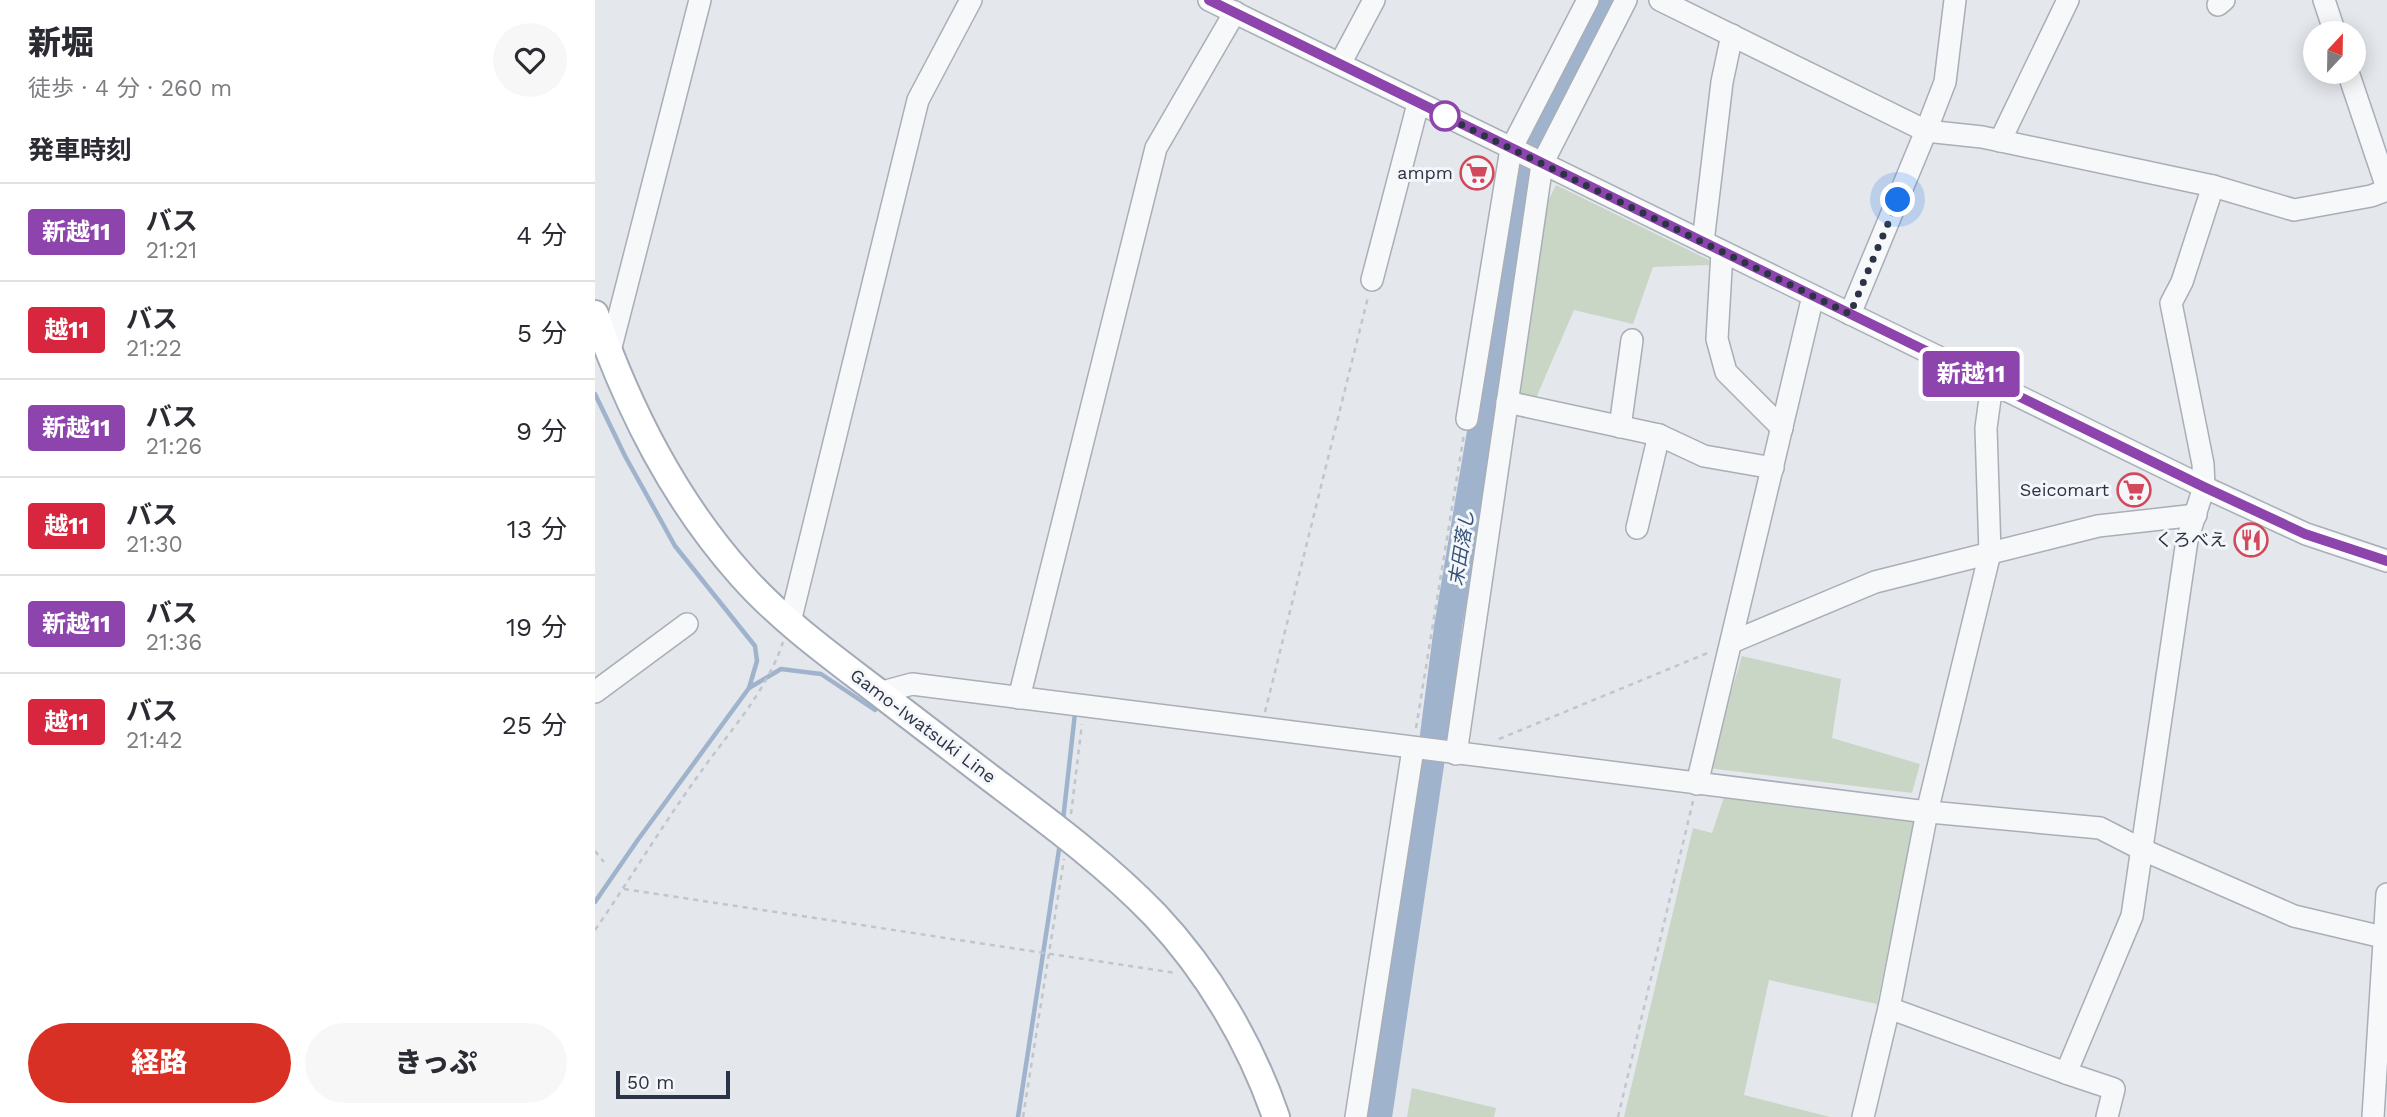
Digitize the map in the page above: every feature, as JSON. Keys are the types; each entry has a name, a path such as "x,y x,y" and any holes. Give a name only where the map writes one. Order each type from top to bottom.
{"main road":[{"name":"Gamo-Iwatsuki Line","path":"595,314 610,355 660,462 696,519 743,577 790,622 879,693 1068,836 1156,916 1232,1018 1250,1053 1276,1117"}],"street":[{"path":"610,355 700,0"},
{"path":"790,622 918,100 971,0"},
{"path":"1209,0 2204,487 2305,534 2387,561"},
{"path":"1340,64 1374,0"},
{"path":"1467,419 1511,149 1588,0"},
{"path":"1463,755 1507,402 1542,164 1626,0"},
{"path":"1660,0 1926,131 1982,137 2213,186 2294,210 2371,196 2387,189 2352,84"},
{"path":"1850,314 1945,82 1955,0"},
{"path":"2000,141 2068,0"},
{"path":"2323,0 2331,21"},
{"path":"1019,698 1156,148 1235,12"},
{"path":"1732,35 1722,82 1712,247 1717,339 1726,372 1782,428"},
{"path":"1372,280 1418,104"},
{"path":"2066,1073 2132,916 2187,540 2204,487 2203,464 2171,303 2182,282 2213,186"},
{"path":"1697,784 1813,296"},
{"path":"1620,427 1632,340"},
{"path":"1863,1117 1889,1008 1927,812 1990,553 1986,428 1992,384"},
{"path":"1507,402 1659,435 1704,456 1773,468"},
{"path":"1637,528 1659,435"},
{"path":"1732,642 1875,582 2098,526 2196,515"},
{"path":"595,692 687,624"},
{"path":"879,693 912,684 1927,812 2100,828 2141,849 2294,916 2385,938"},
{"path":"1356,1117 1413,749"},
{"path":"2373,1117 2387,894"},
{"path":"1889,1008 2114,1088 2106,1117"}],"path":[{"path":"1261,729 1372,280"},
{"path":"1413,749 1467,419"},
{"path":"595,929 698,775 751,704 777,660 790,622"},
{"path":"1463,755 1732,642"},
{"path":"1023,1117 1068,836 1085,706"},
{"path":"1618,1117 1697,784"},
{"path":"595,851 604,862"},
{"path":"624,889 1204,977"}],"green space":[{"path":"1556,185 1709,260 1709,265 1653,267 1633,324 1574,310 1536,398 1515,393 1547,203"},
{"path":"1742,656 1841,679 1832,738 1920,764 1912,793 1708,768"},
{"path":"1724,797 1915,821 1877,1004 1769,980 1744,1095 1830,1117 1624,1117 1693,828 1712,833"},
{"path":"1412,1088 1496,1108 1494,1117 1407,1117"}],"waterway":[{"name":"末田落し","path":"1378,1117 1448,627 1520,183 1533,142 1610,0"},
{"path":"595,394 625,456 675,546 755,646 757,661 749,688 595,902"},
{"path":"749,688 781,669 821,674 875,710"},
{"path":"1063,820 1075,713"},
{"path":"1018,1117 1060,843"}],"bus line":[{"name":"新越11","path":"1209,0 2204,487 2305,534 2387,561"}],"place":[{"name":"ampm","path":"1477,173"},
{"name":"Seicomart","path":"2134,490"},
{"name":"くろべえ","path":"2251,540"}],"route":[{"path":"1445,116 1442,115 1850,314 1898,200"}]}
